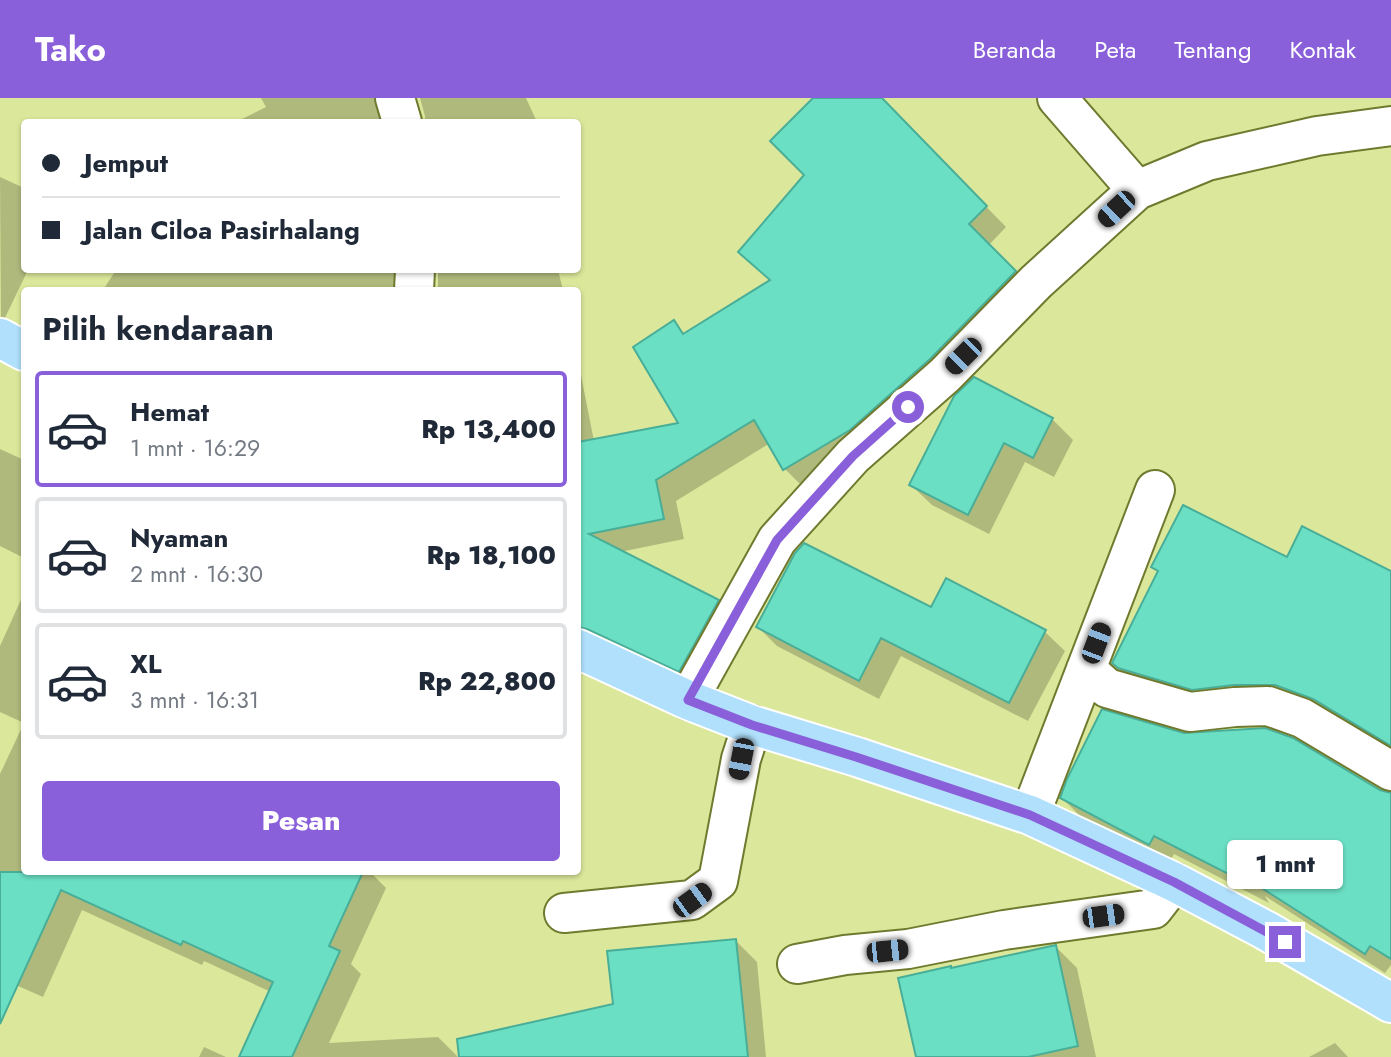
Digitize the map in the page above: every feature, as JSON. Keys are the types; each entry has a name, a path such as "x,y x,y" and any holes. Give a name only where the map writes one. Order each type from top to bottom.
{"main road":[{"path":"0,338 21,349"},
{"path":"581,650 688,700 752,725 1030,815 1174,882 1265,930 1391,1003"}],"street":[{"path":"395,98 401,119"},
{"path":"1057,98 1136,190"},
{"path":"688,700 777,540 853,456 945,374 1036,282 1136,190 1207,161 1317,136 1391,126"},
{"path":"1030,815 1155,490"},
{"path":"1086,669 1107,688 1190,712 1235,706 1268,706 1302,718 1391,771"},
{"path":"564,913 692,900 718,881 741,759 752,725"},
{"path":"797,964 1153,909 1174,882"}],"building":[{"path":"813,98 882,98 987,206 969,224 1016,271 930,359 850,430 783,470 754,420 656,480 664,519 589,534 719,600 679,672 581,628 581,441 678,423 633,347 674,320 683,334 770,280 738,252 804,175 770,141"},
{"path":"974,377 1053,418 1033,458 1004,443 968,515 909,485 954,396"},
{"path":"1183,505 1287,557 1302,526 1391,571 1391,746 1313,699 1275,685 1234,685 1192,690 1118,668 1112,663 1158,571 1151,567"},
{"path":"804,543 931,607 946,578 1046,630 1009,703 881,638 859,681 756,627 795,553"},
{"path":"1102,709 1184,733 1265,728 1293,738 1380,790 1391,793 1391,959 1370,946 1365,954 1249,880 1252,886 1154,836 1149,845 1060,798"},
{"path":"0,872 21,872 21,875 362,875 329,946 340,951 292,1057 239,1057 273,982 183,941 181,945 61,890 0,1024"},
{"path":"736,939 748,1057 459,1057 457,1039 613,1004 607,951"},
{"path":"1056,945 1078,1046 1028,1057 916,1057 898,978"}],"route":[{"path":"908,407 853,456 777,540 688,700 752,725 1030,815 1174,882 1285,942"}]}
